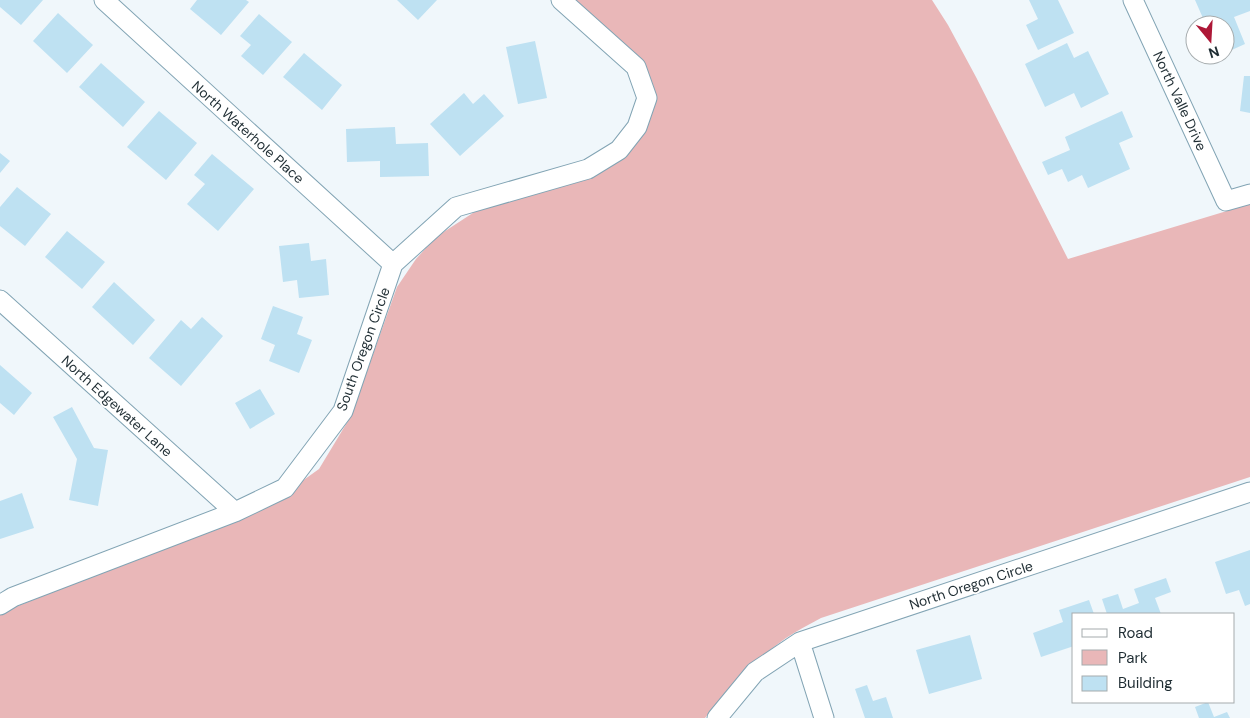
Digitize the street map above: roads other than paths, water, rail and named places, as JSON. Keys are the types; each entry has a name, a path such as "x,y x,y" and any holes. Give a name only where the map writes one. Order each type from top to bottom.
{"street":[{"name":"North Waterhole Place","path":"104,0 393,264"},
{"name":"South Oregon Circle","path":"0,605 13,597 235,512 285,488 343,410 393,264 456,207 588,169 619,150 637,127 647,98 636,67 561,0"},
{"name":"North Valle Drive","path":"1133,0 1226,202 1250,194"},
{"name":"North Edgewater Lane","path":"0,300 235,512"},
{"name":"North Oregon Circle","path":"717,718 755,672 800,642 1250,492"},
{"path":"800,642 824,718"}]}
